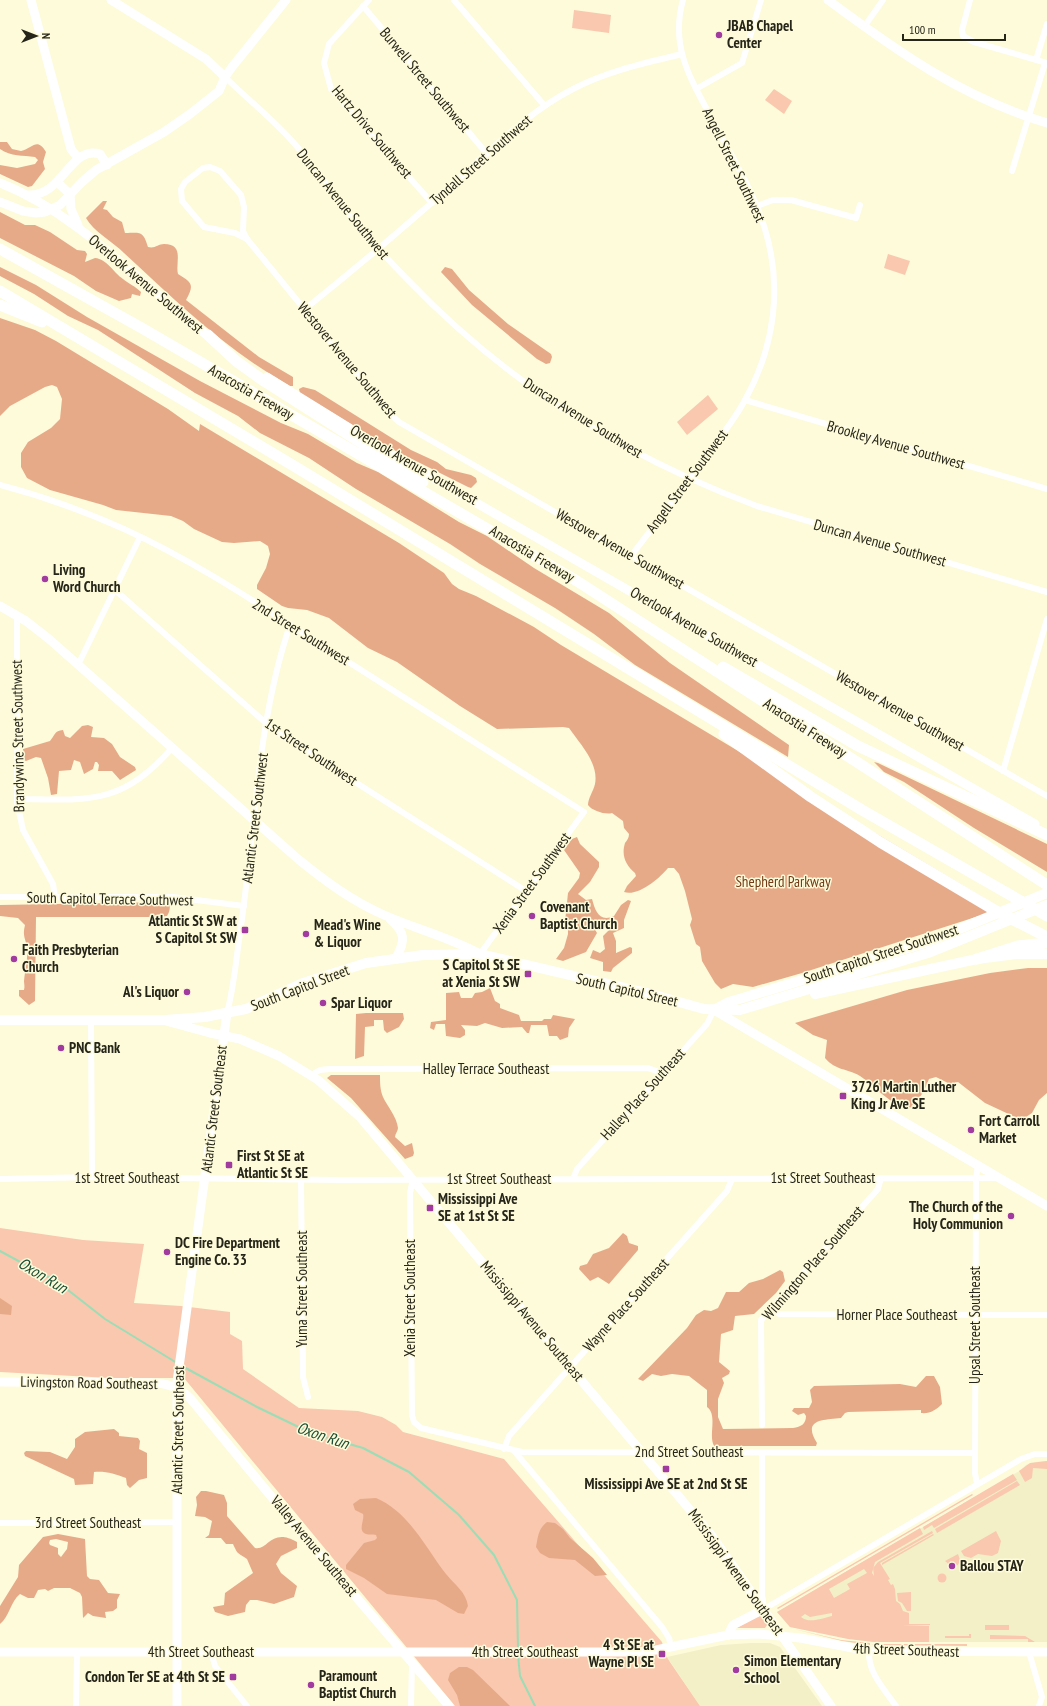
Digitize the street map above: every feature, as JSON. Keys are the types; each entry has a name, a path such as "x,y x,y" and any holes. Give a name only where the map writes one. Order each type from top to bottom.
{"highway":[{"name":"Anacostia Freeway","path":"0,249 127,319 481,523 609,601 1045,884"},
{"path":"0,291 125,364 862,810 1014,898 1046,912"},
{"path":"0,305 49,325 125,364"},
{"path":"208,335 236,361 262,379 445,496 481,523"},
{"path":"683,649 719,664 872,753 1047,835"},
{"path":"648,680 685,710 880,842 978,900 1047,937"},
{"path":"977,958 1018,946 1047,943"}],"main road":[{"name":"South Capitol Street Southwest","path":"714,1010 729,1002 746,996 925,943 1047,893"},
{"path":"782,998 934,951 1046,912"},
{"name":"South Capitol Street","path":"0,1020 165,1020 227,1013 246,1009 303,983 366,964 396,958 480,954 714,1010 740,1010 782,998"},
{"path":"782,998 812,994 977,958 1016,954 1047,954"}],"street":[{"path":"31,0 71,149 78,158"},
{"path":"111,0 206,59 225,77"},
{"path":"0,202 31,213 42,213 64,203 70,194 87,178 164,132 219,91 225,77 286,0"},
{"name":"Hartz Drive Southwest","path":"369,0 329,44 324,63 331,89 432,203"},
{"path":"454,0 544,105"},
{"name":"Angell Street Southwest","path":"631,556 691,478 745,400 763,360 774,311 772,256 764,224 757,206 686,68 682,54 679,28 683,0"},
{"path":"696,89 742,63 761,0"},
{"path":"828,0 917,64 956,87 988,102 1047,124"},
{"path":"864,27 882,0"},
{"path":"970,0 962,30 963,36 974,42 1046,63 1012,170"},
{"name":"Burwell Street Southwest","path":"363,6 487,154"},
{"path":"1036,60 1047,24"},
{"name":"Tyndall Street Southwest","path":"305,309 379,249 544,105 573,88 608,73 682,54"},
{"name":"Duncan Avenue Southwest","path":"225,77 292,141 379,249 453,324 517,377 598,431 647,458 769,510 1047,592"},
{"path":"27,195 44,193 57,182 78,158 94,152 100,154 107,165"},
{"name":"Westover Avenue Southwest","path":"247,239 239,234 207,228 200,224 182,200 181,189 185,182 203,168 210,167 220,170 242,198 244,207 243,231 247,239 399,422 1047,796"},
{"path":"57,182 70,194 72,214 79,228"},
{"name":"Overlook Avenue Southwest","path":"0,183 27,195 52,209 79,228 208,335 252,368 398,458 1047,832"},
{"path":"757,206 777,199 791,200 856,218 860,205"},
{"name":"Brookley Avenue Southwest","path":"745,400 1047,489"},
{"name":"2nd Street Southwest","path":"0,485 70,507 140,537 205,572 584,812"},
{"path":"78,665 140,537"},
{"name":"1st Street Southwest","path":"115,590 278,733 526,890"},
{"path":"0,606 18,616 49,639 326,881 358,902 386,916 459,942 480,954"},
{"name":"Brandywine Street Southwest","path":"18,616 17,799 23,830 52,884 55,897"},
{"path":"1003,771 1047,619"},
{"name":"Atlantic Street Southwest","path":"227,1013 232,995 267,724 280,660 290,625"},
{"path":"17,799 82,799 111,794 139,780 157,765 172,747"},
{"name":"Xenia Street Southwest","path":"480,954 584,812"},
{"name":"South Capitol Terrace Southwest","path":"0,897 173,898 244,906"},
{"path":"386,916 399,927 403,933 401,950 396,958"},
{"path":"714,1010 1047,1206"},
{"name":"Halley Place Southeast","path":"573,1179 577,1169 707,1024 714,1010"},
{"name":"Atlantic Street Southeast","path":"177,1706 177,1384 206,1178 227,1013"},
{"path":"91,1020 92,1177"},
{"name":"Mississippi Avenue Southeast","path":"165,1020 240,1039 264,1049 311,1075 337,1095 360,1117 712,1536 831,1706"},
{"name":"Halley Terrace Southeast","path":"311,1075 324,1069 648,1068 662,1073"},
{"name":"Upsal Street Southeast","path":"977,1484 975,1453 975,1315 976,1178 978,1165"},
{"name":"1st Street Southeast","path":"0,1179 92,1177 301,1179 998,1178"},
{"name":"Wilmington Place Southeast","path":"762,1425 761,1320 878,1189 881,1178"},
{"name":"Yuma Street Southeast","path":"301,1179 303,1377 308,1397"},
{"name":"Xenia Street Southeast","path":"412,1417 410,1193 413,1179"},
{"name":"Wayne Place Southeast","path":"504,1449 509,1436 723,1196 730,1187 732,1179"},
{"name":"Horner Place Southeast","path":"772,1308 779,1314 1047,1315"},
{"name":"Livingston Road Southeast","path":"0,1382 177,1384"},
{"name":"Valley Avenue Southeast","path":"177,1384 449,1706"},
{"name":"2nd Street Southeast","path":"412,1417 415,1424 421,1428 515,1452 975,1453"},
{"path":"515,1452 662,1627 669,1638 671,1647"},
{"path":"762,1452 762,1594 764,1609"},
{"path":"728,1635 733,1625 764,1609 977,1484 1031,1455 1047,1454"},
{"name":"3rd Street Southeast","path":"0,1523 177,1522"},
{"name":"4th Street Southeast","path":"0,1652 639,1652 728,1635 783,1636 869,1652 1047,1652"},
{"path":"76,1706 77,1652"},
{"path":"211,1652 215,1666 247,1706"},
{"path":"869,1652 869,1662 872,1671 896,1706"},
{"path":"1029,1652 1042,1697 1040,1706"},
{"path":"411,1706 412,1663"}],"shaded area":[{"path":"574,10 611,15 609,33 572,28"},
{"path":"774,89 792,101 784,114 765,100"},
{"path":"888,254 910,261 905,275 884,268"},
{"path":"708,395 718,409 687,435 677,422"},
{"path":"0,1228 83,1240 144,1244 134,1303 181,1306 230,1312 230,1334 242,1341 243,1369 299,1408 358,1411 382,1417 396,1425 403,1432 504,1459 662,1642 665,1654 700,1706 455,1706 184,1378 110,1378 0,1372"},
{"name":"Ballou STAY","path":"1047,1461 1047,1642 874,1642 790,1627 777,1612 1021,1470 1026,1465"},
{"path":"1047,1461 1047,1469 1033,1468 1032,1478 1025,1482 1019,1471 1030,1463"},
{"path":"1013,1474 1017,1480 934,1528 932,1525 924,1530 923,1527"},
{"path":"1017,1481 1020,1485 937,1533 935,1529"},
{"path":"972,1494 973,1495 778,1609 777,1608"},
{"path":"920,1528 923,1534 875,1562 874,1567 878,1562 932,1531 933,1533 880,1563 890,1579 888,1580 891,1585 893,1584 896,1601 900,1604 903,1611 909,1613 909,1624 930,1624 901,1626 929,1626 929,1642 874,1642 848,1639 790,1627 777,1612","holes":["864,1569 867,1573 847,1584 850,1589 834,1598 829,1589","832,1613 832,1616 816,1620 808,1620 801,1617 805,1614 810,1617"]},
{"path":"996,1531 1001,1541 998,1553 992,1556 978,1554 971,1558 964,1556 961,1551"},
{"path":"933,1534 934,1535 882,1565 882,1563"},
{"path":"958,1554 960,1560 958,1565 952,1567 945,1561"},
{"path":"940,1574 944,1574 946,1578 944,1582 940,1582 938,1580 938,1576"},
{"path":"911,1592 911,1611 907,1611 902,1603 898,1601 897,1593"},
{"path":"761,1615 767,1625 765,1628 736,1628"},
{"path":"985,1625 1009,1625 1009,1630 985,1630"},
{"path":"794,1629 841,1640 870,1643 870,1645 842,1641"},
{"path":"969,1634 971,1634 971,1638 945,1638 945,1636 969,1636"},
{"path":"990,1635 1025,1636 1035,1642 1028,1642 1028,1639 990,1639"},
{"name":"Simon Elementary School","path":"770,1643 780,1647 822,1706 700,1706 667,1657 721,1645"},
{"path":"871,1644 967,1644 967,1646 878,1645"}],"green space":[{"path":"0,142 7,142 12,149 21,151 37,144 40,145 46,152 43,162 45,169 32,186 28,187 0,174 0,165 17,168 35,164 38,160 35,157 13,155 4,152 0,149"},
{"path":"103,201 107,201 103,209 107,210 113,217 122,222 125,233 138,233 142,235 148,247 164,244 175,247 178,255 178,274 187,280 191,285 186,300 259,357 293,377 293,386 290,386 267,372 223,341 93,227 86,218"},
{"path":"0,212 25,225 35,225 50,232 77,250 85,251 87,254 85,262 95,258 103,261 125,281 141,292 140,296 132,294 131,298 119,301 96,291 74,276 0,238"},
{"path":"0,267 36,285 87,317 200,381 281,423 308,434 357,463 378,472 459,522 487,536 534,568 609,613 670,663 789,745 788,757 635,665 594,634 555,608 356,489 309,458 260,433 238,416 195,393 98,330 68,316 34,294 0,276"},
{"path":"445,267 452,269 469,290 508,324 551,354 552,357 550,363 546,364 537,359 472,305 441,272"},
{"name":"Shepherd Parkway","path":"0,318 35,330 56,341 168,409 199,431 200,424 399,543 444,573 452,584 459,589 476,596 534,627 561,645 984,898 992,909 985,914 802,973 753,987 733,984 721,989 715,983 702,961 700,947 696,944 690,925 692,919 685,891 679,874 674,868 668,868 660,877 648,886 636,892 624,892 636,876 629,867 624,856 625,843 629,834 624,828 623,821 612,813 599,812 588,805 595,784 594,769 588,754 569,728 497,729 460,706 397,662 368,648 329,618 307,610 282,606 257,589 257,585 266,568 270,554 268,546 260,541 234,543 222,542 171,516 116,510 50,490 27,478 21,467 21,453 28,442 51,428 60,419 62,399 57,387 52,385 45,387 10,406 0,416"},
{"path":"303,387 315,390 411,450 437,462 446,469 471,475 476,478 477,482 471,488 468,487 390,448 300,393 299,389"},
{"path":"88,725 93,727 91,737 104,738 112,744 120,757 135,767 136,770 120,780 112,771 98,771 99,765 97,762 95,762 93,769 84,774 80,762 74,760 71,770 59,771 57,794 51,795 48,778 41,758 36,757 26,761 24,760 23,749 50,741 58,731 63,730 65,736 70,738 82,726"},
{"path":"874,762 1047,844 1047,872 974,828 904,782 884,772"},
{"path":"577,837 580,844 599,862 599,867 590,882 578,894 586,900 592,899 598,914 605,918 614,916 621,905 628,900 631,901 624,920 624,928 613,933 616,941 616,953 630,947 632,948 632,953 613,968 611,972 603,971 603,962 590,958 593,950 600,953 605,949 603,936 609,930 602,926 593,926 597,933 586,952 563,961 556,959 564,948 568,934 568,926 565,922 568,893 579,878 580,873 564,850 572,839"},
{"path":"168,902 170,907 167,916 160,917 36,917 35,1001 29,1005 19,996 19,990 24,990 27,957 27,945 24,935 25,925 18,918 0,916 0,905"},
{"path":"1028,968 1047,968 1047,1093 1039,1100 1032,1113 1026,1117 1015,1117 985,1103 958,1082 950,1084 936,1077 929,1079 924,1091 913,1107 899,1105 860,1076 837,1067 829,1062 825,1058 827,1040 813,1035 795,1023 907,990 990,973"},
{"path":"490,988 495,1001 500,1004 500,1008 519,1015 521,1021 542,1021 544,1019 551,1019 553,1015 575,1019 569,1028 568,1037 560,1040 557,1036 549,1036 547,1025 531,1025 529,1033 527,1033 522,1027 502,1028 485,1023 477,1026 461,1025 465,1030 465,1035 460,1038 446,1036 445,1024 436,1024 434,1030 430,1028 431,1022 446,1020 446,993 459,992 461,998 472,998 475,993 482,992"},
{"path":"403,1013 404,1019 399,1027 387,1033 384,1030 383,1020 374,1020 374,1026 365,1027 364,1056 355,1059 356,1014"},
{"path":"331,1075 380,1075 382,1094 397,1124 398,1129 395,1137 405,1146 412,1143 414,1153 413,1156 405,1159 351,1098 327,1078"},
{"path":"623,1233 627,1236 629,1243 638,1246 638,1250 609,1284 598,1277 590,1281 579,1269 580,1266 587,1264 593,1254 609,1248"},
{"path":"780,1270 783,1272 785,1281 776,1293 754,1314 735,1316 733,1330 721,1334 719,1362 730,1371 729,1374 722,1378 724,1383 718,1399 718,1417 723,1429 793,1428 801,1426 805,1421 806,1416 804,1413 798,1415 792,1411 794,1408 809,1408 812,1402 810,1390 814,1386 900,1384 916,1387 926,1376 934,1376 940,1387 942,1404 935,1410 927,1413 921,1413 921,1410 848,1412 841,1418 822,1420 813,1425 812,1429 817,1443 816,1446 714,1446 712,1441 712,1415 707,1407 707,1390 689,1376 672,1374 661,1376 652,1374 643,1381 638,1379 687,1328 696,1315 704,1310 711,1311 718,1308 726,1292 739,1292 749,1283 763,1279"},
{"path":"0,1298 12,1306 11,1315 0,1314"},
{"path":"114,1429 119,1433 119,1436 138,1438 140,1441 139,1449 147,1453 147,1478 139,1480 130,1488 127,1485 126,1478 103,1472 94,1472 93,1484 75,1485 74,1479 25,1456 24,1453 26,1451 50,1452 67,1459 75,1447 75,1439 85,1432"},
{"path":"201,1491 224,1495 227,1503 227,1516 255,1548 259,1548 271,1540 281,1537 297,1542 297,1548 281,1556 276,1564 281,1573 297,1586 294,1597 274,1604 250,1600 246,1605 245,1612 228,1616 215,1612 213,1607 224,1605 225,1593 253,1573 247,1559 238,1553 233,1544 226,1544 221,1538 205,1538 209,1535 212,1521 205,1517 195,1516 197,1505 196,1497"},
{"path":"376,1498 388,1504 407,1521 416,1531 446,1574 460,1589 467,1601 468,1606 464,1614 458,1613 436,1600 387,1594 364,1578 346,1569 346,1565 364,1543 377,1538 376,1535 363,1533 363,1514 355,1510 353,1504 360,1499"},
{"path":"547,1522 555,1523 563,1529 570,1538 593,1558 607,1575 595,1576 575,1560 549,1558 540,1553 536,1547 538,1537 540,1530"},
{"path":"58,1534 85,1539 87,1576 90,1579 99,1580 108,1593 120,1594 117,1600 117,1608 113,1611 105,1612 106,1618 93,1616 88,1613 83,1618 82,1597 80,1593 70,1588 54,1588 48,1591 45,1589 38,1590 34,1598 28,1598 20,1594 0,1624 0,1606 18,1577 19,1565 43,1537","holes":["56,1539 68,1542 67,1549 61,1557 58,1554 58,1548 50,1545 49,1543 50,1540"]},
{"path":"459,1667 467,1667 473,1670 510,1706 460,1706 457,1695 448,1680 450,1673"}],"waterway":[{"name":"Oxon Run","path":"0,1251 59,1283 105,1319 177,1363"},
{"name":"Oxon Run","path":"182,1366 257,1407 311,1433 363,1448 409,1472 459,1515 494,1555 517,1600 518,1649"},
{"name":"Oxon Run","path":"518,1655 520,1676 535,1706"}],"place":[{"name":"JBAB Chapel Center","path":"719,35"},
{"name":"Living Word Church","path":"45,579"},
{"name":"Covenant Baptist Church","path":"532,916"},
{"name":"Atlantic St SW at S Capitol St SW","path":"245,930"},
{"name":"Mead's Wine & Liquor","path":"306,934"},
{"name":"Faith Presbyterian Church","path":"14,959"},
{"name":"S Capitol St SE at Xenia St SW","path":"528,974"},
{"name":"Al's Liquor","path":"187,992"},
{"name":"Spar Liquor","path":"323,1003"},
{"name":"PNC Bank","path":"61,1048"},
{"name":"3726 Martin Luther King Jr Ave SE","path":"843,1096"},
{"name":"Fort Carroll Market","path":"971,1130"},
{"name":"First St SE at Atlantic St SE","path":"229,1165"},
{"name":"Mississippi Ave SE at 1st St SE","path":"430,1208"},
{"name":"The Church of the Holy Communion","path":"1011,1216"},
{"name":"DC Fire Department Engine Co. 33","path":"167,1252"},
{"name":"Mississippi Ave SE at 2nd St SE","path":"666,1469"},
{"name":"Ballou STAY","path":"952,1566"},
{"name":"4 St SE at Wayne Pl SE","path":"662,1654"},
{"name":"Simon Elementary School","path":"736,1670"},
{"name":"Condon Ter SE at 4th St SE","path":"233,1677"},
{"name":"Paramount Baptist Church","path":"311,1685"}]}
